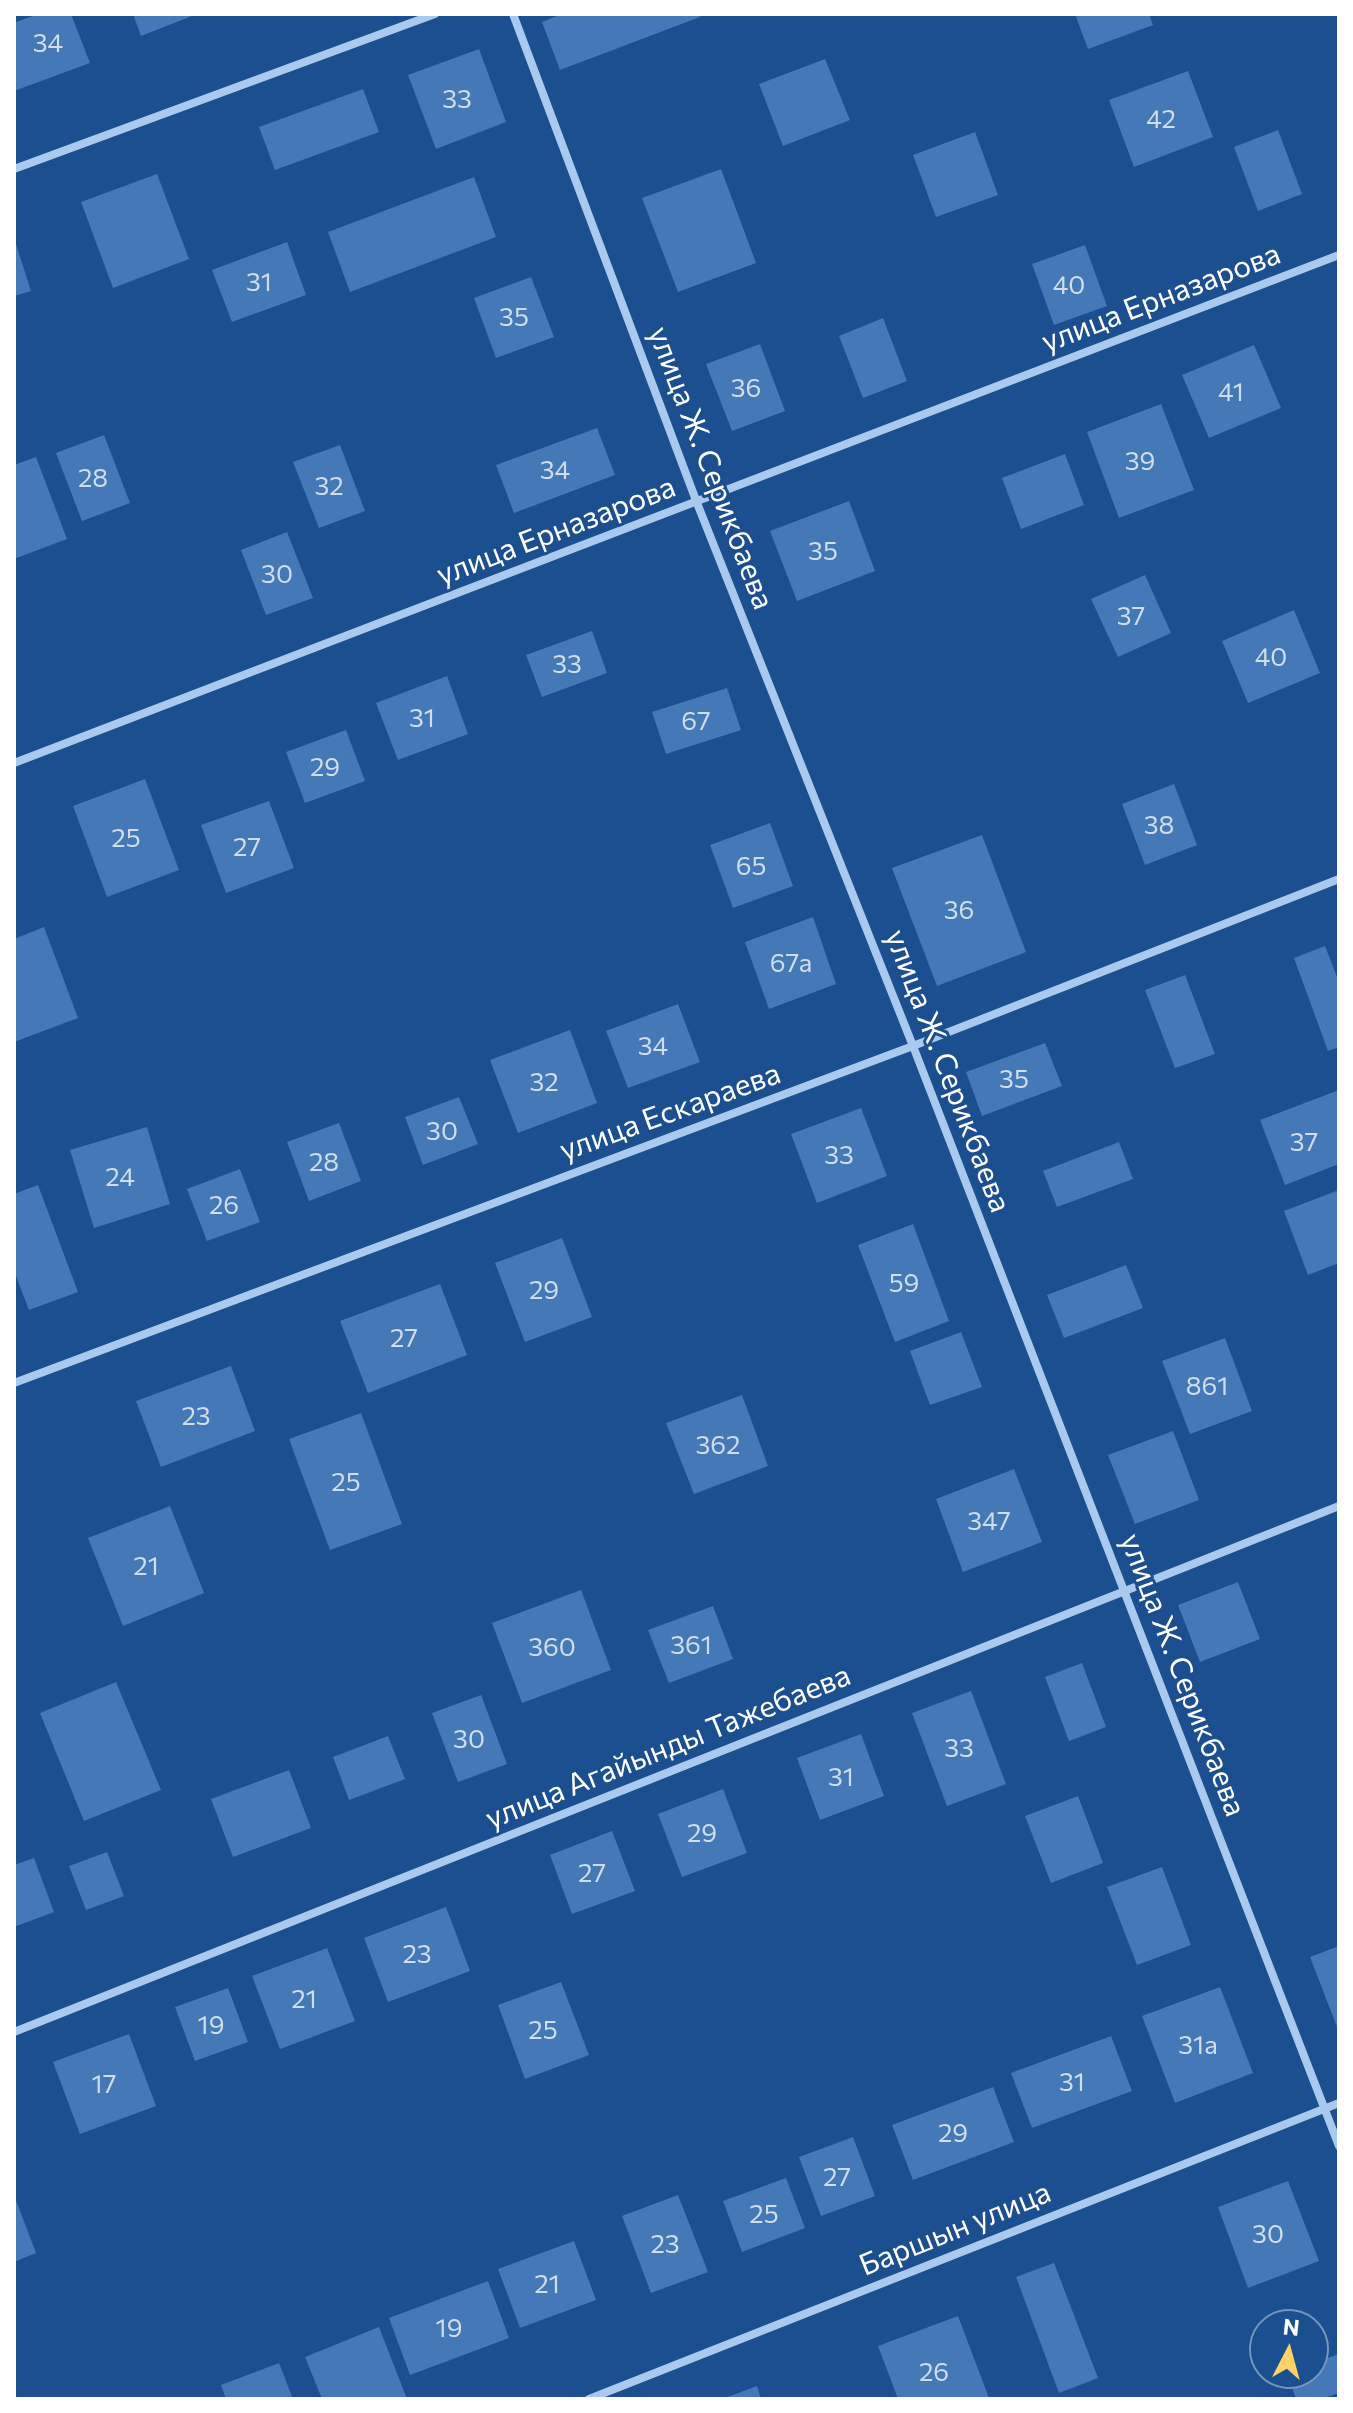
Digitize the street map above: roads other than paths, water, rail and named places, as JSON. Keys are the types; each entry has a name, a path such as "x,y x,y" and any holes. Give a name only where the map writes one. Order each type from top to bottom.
{"street":[{"path":"14,169 435,14"},
{"name":"улица Ж. Серикбаева","path":"513,14 697,503 913,1046 1339,2146"},
{"name":"улица Ерназарова","path":"14,763 1339,255"},
{"name":"улица Ескараева","path":"14,1383 913,1046 1339,879"},
{"name":"улица Агайынды Тажебаева","path":"14,2032 1339,1506"},
{"name":"Баршын улица","path":"589,2399 1339,2103"}]}
